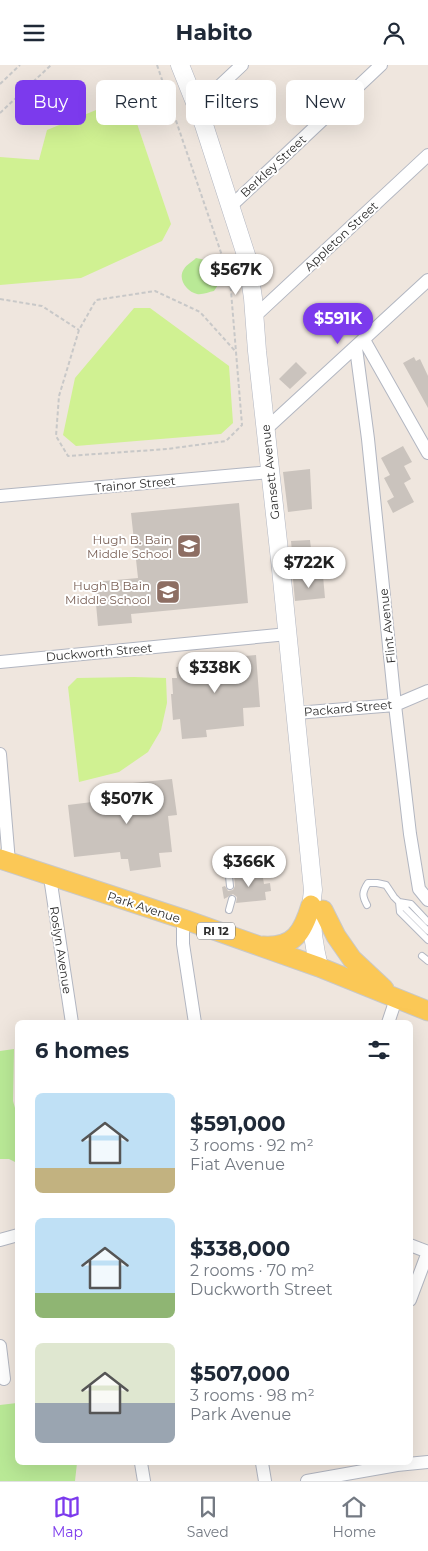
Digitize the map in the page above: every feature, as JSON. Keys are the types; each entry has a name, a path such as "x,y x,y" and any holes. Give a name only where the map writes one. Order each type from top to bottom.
{"main road":[{"name":"Gansett Avenue","path":"180,65 186,81"},
{"name":"Gansett Avenue","path":"202,125 247,258 253,298 270,472 290,612 288,635 316,902 313,941 319,967"},
{"name":"Park Avenue","path":"5,861 183,919 319,967 428,1011"},
{"path":"258,946 276,947 296,937 302,931 316,902"},
{"path":"316,902 352,959 396,999"}],"street":[{"path":"226,80 242,65"},
{"name":"Berkley Street","path":"231,206 381,65"},
{"name":"Appleton Street","path":"254,317 428,155"},
{"path":"266,429 428,280"},
{"path":"360,344 428,453"},
{"name":"Flint Avenue","path":"360,344 380,583 410,834 419,889 428,900"},
{"name":"Trainor Street","path":"0,496 270,472"},
{"name":"Duckworth Street","path":"0,662 288,635"},
{"name":"Packard Street","path":"296,713 395,705 428,691"},
{"path":"0,754 5,861"},
{"name":"Roslyn Avenue","path":"50,877 72,1020"},
{"path":"183,919 183,944 195,1020"},
{"path":"389,1020 396,999"},
{"path":"0,1240 15,1236"},
{"path":"413,1246 428,1252 413,1292"},
{"path":"0,1346 4,1379"},
{"path":"413,1463 428,1462"},
{"path":"141,1465 144,1481"},
{"path":"262,1465 265,1481"},
{"path":"307,1481 349,1468 397,1465"}],"lane":[{"path":"228,867 230,886"},
{"path":"368,905 362,896 368,883 386,885 399,902 428,931"},
{"path":"229,910 232,899"},
{"path":"399,902 411,904 428,922"},
{"path":"399,902 400,912 428,940"},
{"path":"422,956 428,961"}],"path":[{"path":"0,84 20,65"},
{"path":"0,113 51,65"},
{"path":"157,65 230,279 236,352 242,425 226,441 167,449 68,456 56,436 59,396 79,330 96,300 155,291 200,313 236,352"},
{"path":"0,299 42,306 79,330"}],"green space":[{"path":"96,110 96,125 137,125 171,224 162,241 81,278 0,285 0,157 39,160 47,130 59,125 86,125 86,114"},
{"path":"196,258 209,262 217,269 219,279 214,291 197,294 190,291 184,285 182,273"},
{"path":"134,308 150,308 229,366 233,423 221,434 76,446 63,435 75,378"},
{"path":"77,678 166,678 167,703 161,730 148,752 119,772 79,782 68,687"},
{"path":"14,1049 15,1162 9,1159 0,1159 0,1051"},
{"path":"15,1403 15,1465 77,1465 75,1481 0,1481 0,1405"}],"building":[{"path":"357,303 367,314 354,326 345,315"},
{"path":"414,357 416,361 420,359 428,376 428,408 403,363"},
{"path":"296,362 307,373 290,389 279,379"},
{"path":"403,446 412,462 404,466 411,479 404,483 414,502 393,513 387,501 394,497 384,478 390,475 381,458"},
{"path":"310,469 312,509 288,512 283,472"},
{"name":"Hugh B. Bain Middle School","path":"239,503 248,603 131,614 132,623 98,626 94,582 138,578 131,513"},
{"path":"310,540 311,549 316,549 317,560 293,563 291,541"},
{"path":"323,576 325,598 295,601 293,579"},
{"path":"256,655 260,707 243,708 244,726 206,730 207,737 182,739 180,719 173,720 171,694 173,694 172,678 177,678 176,667 201,664 200,660"},
{"path":"172,779 177,815 168,816 172,852 159,853 161,867 130,871 128,859 121,859 120,852 74,857 68,805 124,798 123,784"},
{"path":"262,872 264,884 270,883 271,891 265,892 266,900 236,903 237,897 233,894 224,899 222,887 225,886 228,891 233,890 235,886 234,875"}],"place":[{"name":"Hugh B. Bain Middle School","path":"189,546"},
{"name":"Hugh B Bain Middle School","path":"168,592"}]}
